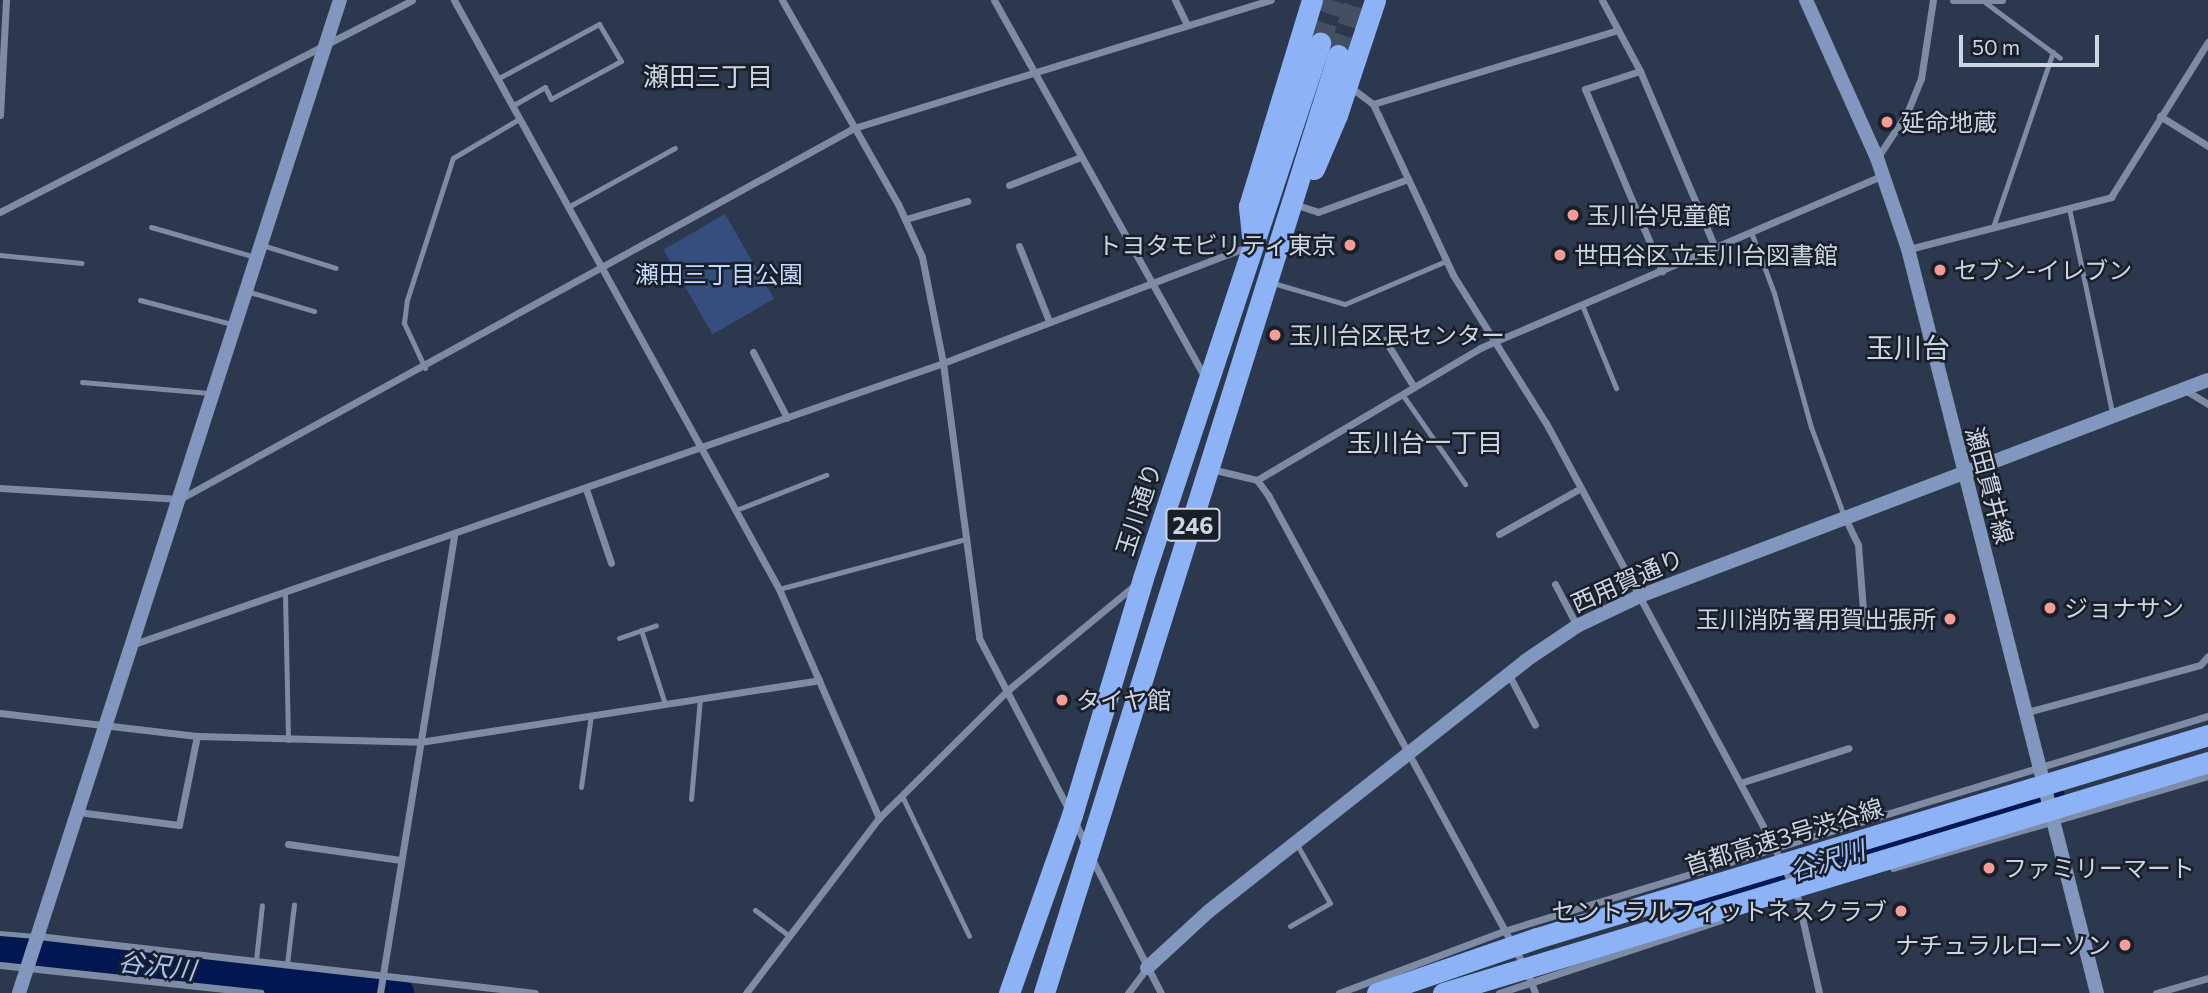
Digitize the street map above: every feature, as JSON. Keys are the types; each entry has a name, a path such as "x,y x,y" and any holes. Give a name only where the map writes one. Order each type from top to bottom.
{"highway":[{"name":"246","path":"1253,245 1249,206 1311,0"},
{"name":"246","path":"1269,271 1348,85 1375,0"},
{"name":"玉川通り","path":"1009,993 1072,815 1143,578 1320,43"},
{"name":"246","path":"1044,993 1211,469 1269,271 1338,55"},
{"name":"首都高速3号渋谷線","path":"1377,993 1536,937 2208,735"},
{"name":"首都高速3号渋谷線","path":"1443,993 2208,762"}],"street":[{"path":"0,115 6,0"},
{"path":"19,993 340,0"},
{"path":"0,212 412,0"},
{"path":"454,0 779,589 879,818"},
{"path":"782,0 906,219 929,277 979,638 1161,993"},
{"path":"993,0 1207,382"},
{"path":"1175,0 1187,25"},
{"path":"0,488 180,499 425,368 854,128 1033,70 1271,0"},
{"path":"1602,0 1640,71 1714,248"},
{"name":"瀬田貫井線","path":"1806,0 1877,158 1908,249 1962,473 2027,712 2097,993"},
{"path":"1814,0 1842,80"},
{"path":"1877,158 1908,113 1921,79 1933,0"},
{"path":"1954,0 1986,3 2002,0"},
{"path":"1373,104 1618,30"},
{"path":"1908,249 2110,197 2208,42"},
{"path":"1640,71 1585,89 1662,271"},
{"path":"1348,85 1373,104 1446,261 1581,488 1774,846 1797,895 1819,993"},
{"path":"2160,116 2208,146"},
{"path":"1009,185 1081,157"},
{"path":"1211,469 1257,480 1496,341 1883,175"},
{"path":"1297,205 1318,212 1408,179"},
{"path":"906,219 967,201"},
{"path":"134,644 454,536 943,363 1149,281 1253,245"},
{"path":"1019,246 1049,321"},
{"path":"1385,341 1414,387"},
{"path":"752,352 787,418"},
{"name":"西用賀通り","path":"1147,968 1198,921 1296,843 1508,675 1577,626 1640,596 2208,380"},
{"path":"2183,389 2208,404"},
{"path":"1257,480 1412,752 1507,930 1535,993"},
{"path":"1499,534 1581,488"},
{"path":"586,489 611,563"},
{"path":"1845,519 1858,545 1864,623"},
{"path":"380,993 454,536"},
{"path":"746,993 879,818 1008,690 1143,578"},
{"path":"1555,584 1577,626"},
{"path":"2027,712 2207,661"},
{"path":"1508,675 1535,725"},
{"path":"0,713 197,736 420,742 818,680"},
{"path":"1339,993 1507,930 1774,846 2208,716"},
{"path":"78,812 179,825 197,736"},
{"path":"1740,783 1849,748"},
{"path":"1499,993 1797,895 2208,776"},
{"path":"288,844 401,860"},
{"path":"37,938 383,974 535,993"},
{"path":"0,965 261,993"},
{"path":"1128,993 1147,968"},
{"path":"2156,993 2208,978"}],"lane":[{"path":"1986,3 2060,58"},
{"path":"497,79 598,24 621,61 551,99 545,87 512,106"},
{"path":"1993,227 2053,52"},
{"path":"425,368 404,323 407,300 453,158 519,119"},
{"path":"568,207 675,148"},
{"path":"2070,208 2113,416"},
{"path":"151,227 336,268"},
{"path":"1751,232 1811,427 1845,519"},
{"path":"0,255 82,263"},
{"path":"1269,271 1345,304 1446,261"},
{"path":"247,291 314,311"},
{"path":"139,300 235,326"},
{"path":"1581,305 1616,388"},
{"path":"82,382 214,393"},
{"path":"1402,394 1465,484"},
{"path":"736,510 826,475"},
{"path":"779,589 966,539"},
{"path":"285,594 288,740"},
{"path":"618,638 656,625"},
{"path":"641,630 665,704"},
{"path":"691,799 700,698"},
{"path":"581,787 591,715"},
{"path":"902,796 969,936"},
{"path":"1290,926 1330,903 1296,843"},
{"path":"287,964 294,904"},
{"path":"256,960 262,905"},
{"path":"755,910 788,935"},
{"path":"0,933 37,938"}],"green space":[{"name":"瀬田三丁目公園","path":"725,214 774,299 713,334 664,250"}],"waterway":[{"name":"谷沢川","path":"1691,902 2047,795"},
{"name":"谷沢川","path":"0,947 397,993"}],"tunnel":[{"path":"1320,43 1334,0"},
{"path":"1338,55 1356,0"}],"place":[{"name":"延命地蔵","path":"1887,122"},
{"name":"玉川台児童館","path":"1573,215"},
{"name":"トヨタモビリティ東京","path":"1350,245"},
{"name":"世田谷区立玉川台図書館","path":"1560,255"},
{"name":"セブン-イレブン","path":"1940,270"},
{"name":"玉川台区民センター","path":"1275,335"},
{"name":"ジョナサン","path":"2050,608"},
{"name":"玉川消防署用賀出張所","path":"1950,619"},
{"name":"タイヤ館","path":"1062,700"},
{"name":"ファミリーマート","path":"1989,868"},
{"name":"セントラルフィットネスクラブ","path":"1901,911"},
{"name":"ナチュラルローソン","path":"2125,945"}],"district":[{"name":"瀬田三丁目","path":"708,76"},
{"name":"玉川台","path":"1908,347"},
{"name":"玉川台一丁目","path":"1425,442"}]}
